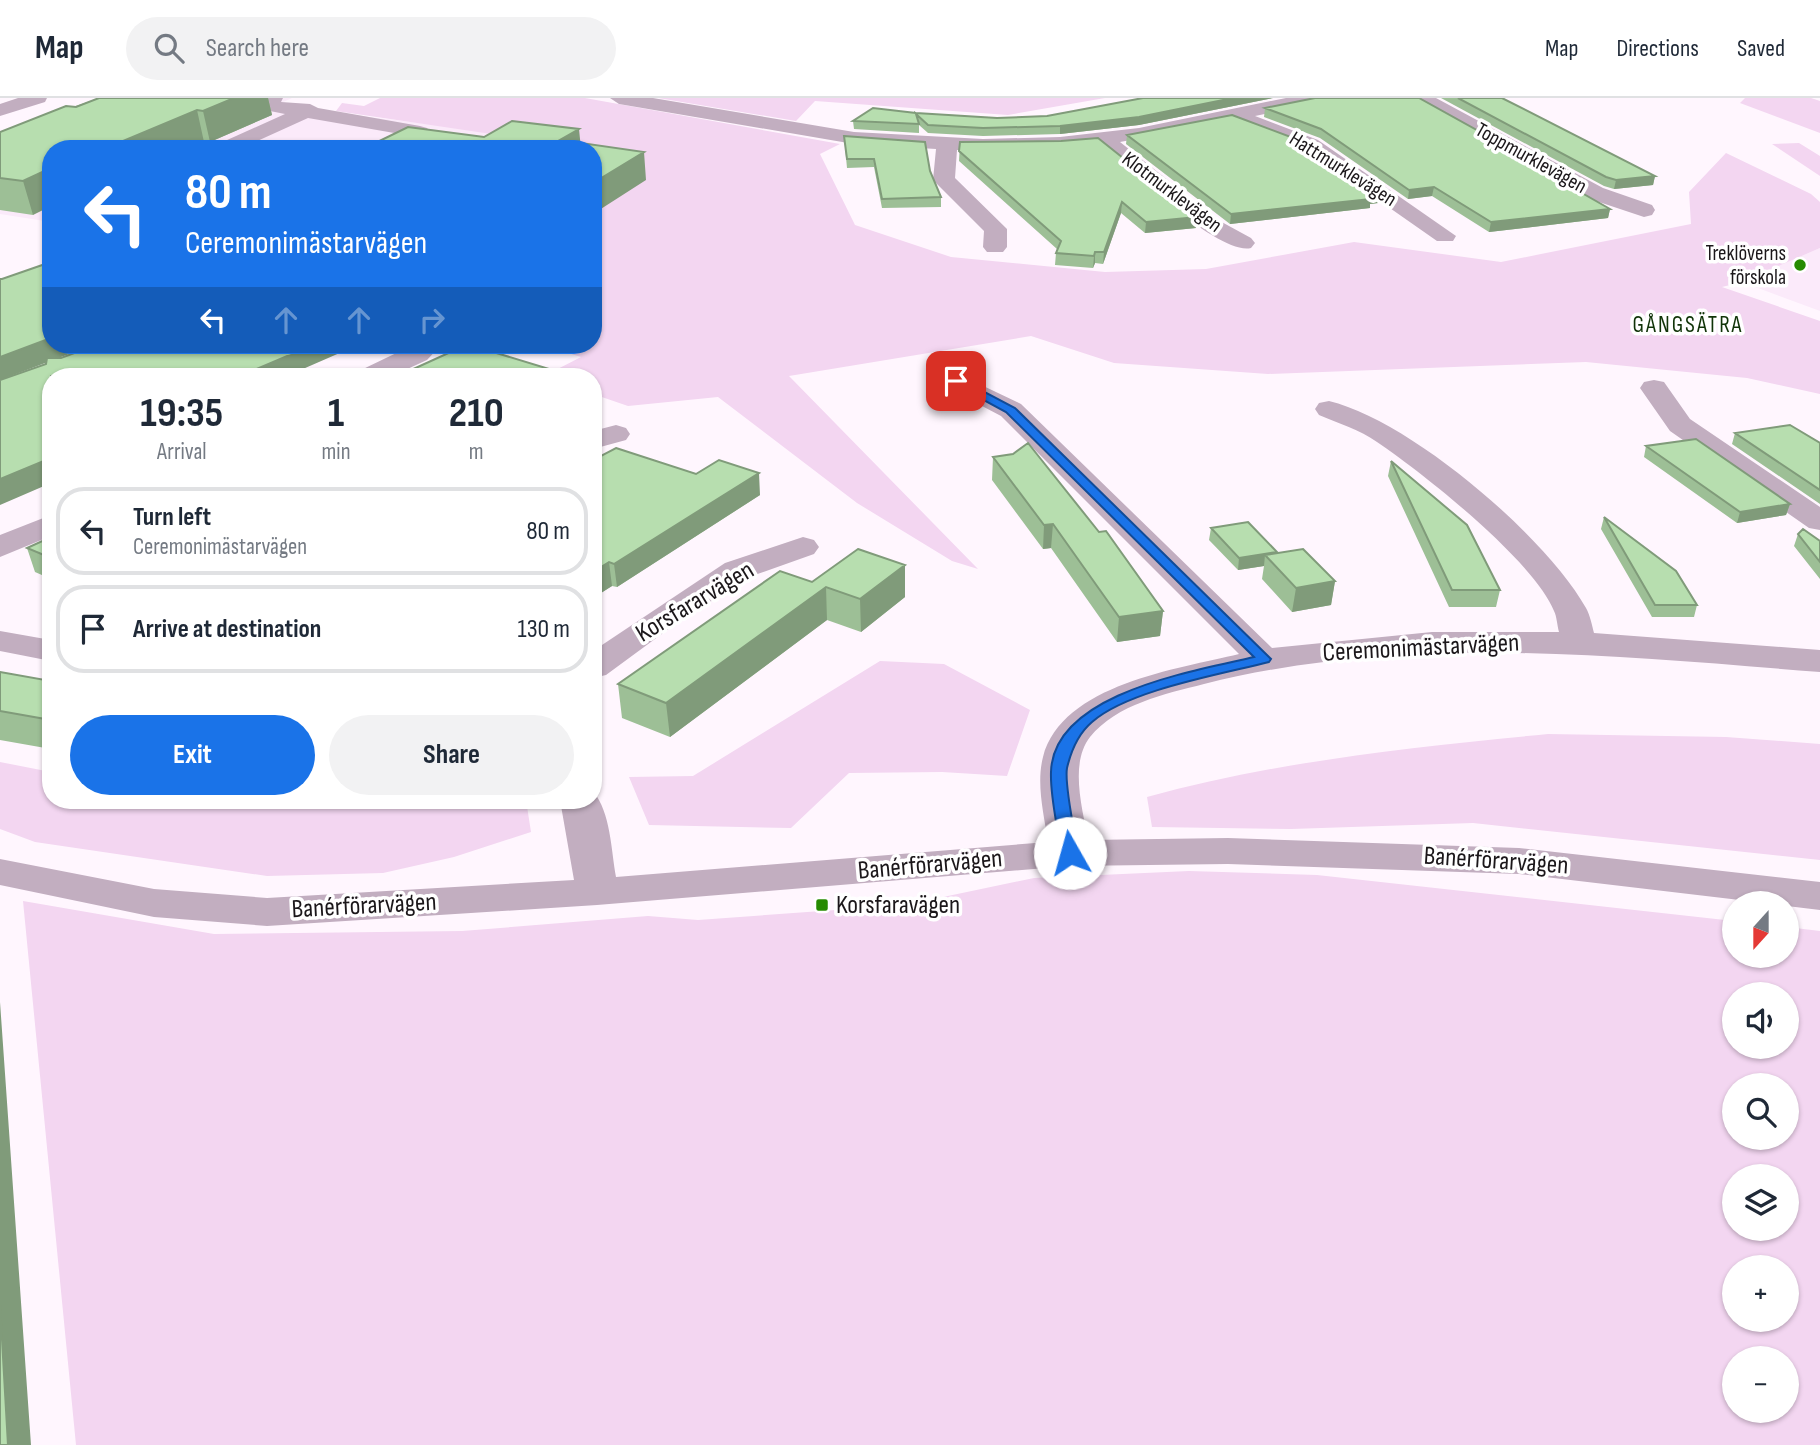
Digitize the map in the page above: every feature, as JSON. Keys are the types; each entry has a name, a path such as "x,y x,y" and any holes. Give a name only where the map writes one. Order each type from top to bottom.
{"street":[{"path":"0,110 38,98"},
{"path":"274,98 267,105 420,132 404,140"},
{"path":"243,140 338,98"},
{"path":"620,98 854,138 947,145 1028,144 1103,139 1190,125 1314,98"},
{"name":"Toppmurklevägen","path":"1422,98 1595,193 1644,210"},
{"name":"Hattmurklevägen","path":"1233,115 1311,144 1446,236"},
{"name":"Klotmurklevägen","path":"1103,139 1210,225 1243,243"},
{"path":"947,145 944,180 996,229 995,247"},
{"path":"389,368 419,354"},
{"path":"956,381 1010,410 1264,659"},
{"path":"1654,388 1680,425 1820,520"},
{"path":"1329,408 1385,434 1428,465 1518,542 1554,583 1571,611 1579,644"},
{"path":"0,547 42,528"},
{"name":"Korsfararvägen","path":"602,661 737,570 803,547"},
{"path":"0,640 42,649"},
{"name":"Ceremonimästarvägen","path":"1070,853 1058,771 1067,744 1087,718 1114,703 1162,684 1264,659 1401,644 1489,641 1579,644 1820,661"},
{"path":"582,809 597,892"},
{"name":"Banérförarvägen","path":"0,872 155,903 267,912 597,892 1070,853 1228,851 1519,861 1820,896"}],"shaded area":[{"path":"152,98 292,98 281,103 530,140 49,140"},
{"path":"380,98 585,98 840,144 820,154 855,225 951,257 1105,272 1206,269 1354,242 1501,262 1691,224 1689,192 1726,153 1811,194 1820,202 1820,248 1742,282 1722,287 1820,321 1820,394 1747,378 1586,362 1268,374 1114,363 1031,336 789,376 978,569 952,561 857,503 718,397 628,406 602,397 602,368 560,368 581,357 572,354 602,354 602,140 532,140 336,111 342,103 364,106"},
{"path":"658,98 1105,98 1008,115 815,101 796,121"},
{"path":"1745,98 1811,98 1820,101 1820,133 1740,103"},
{"path":"42,143 42,221 0,214 0,160"},
{"path":"1799,143 1820,156 1820,176 1772,144"},
{"name":"Treklöverns förskola","path":"1820,248 1820,311 1742,282"},
{"path":"880,661 944,664 1030,710 1007,776 942,772 849,773 791,828 649,825 629,777 693,776"},
{"path":"1548,734 1726,737 1820,744 1820,860 1473,823 1291,829 1152,827 1147,797 1196,784 1346,757"},
{"path":"0,762 42,770 42,809 527,809 531,832 454,857 383,873 267,876 35,842 0,829"},
{"path":"1189,871 1317,875 1722,920 1722,968 1799,968 1799,928 1820,931 1820,1445 76,1445 23,901 214,934 462,931 648,916 698,920 905,905 1034,878"}],"building":[{"path":"99,98 234,98 203,111 197,110 126,140 42,140 42,172 23,181 0,178 0,132 66,106 76,107"},
{"path":"1143,98 1233,98 1139,117 1060,126 983,128 928,125 916,114 919,124 853,121 873,108 997,118 1047,116"},
{"path":"1315,98 1419,98 1576,185 1568,185 1610,209 1491,222 1434,187 1409,190 1321,129 1265,108"},
{"path":"1458,98 1502,98 1655,176 1616,180 1606,177"},
{"path":"1232,115 1304,142 1379,194 1369,195 1371,199 1231,214 1127,135"},
{"path":"512,121 579,129 560,140 381,140 408,127 484,137"},
{"path":"844,136 925,142 930,171 941,197 882,199 874,159 847,159"},
{"path":"1098,138 1197,217 1146,222 1122,202 1104,252 1095,252 1094,256 1056,253 1061,241 959,151 960,142"},
{"path":"602,146 644,152 602,178"},
{"path":"42,265 42,341 0,357 0,279"},
{"path":"72,354 292,354 259,368 42,368 42,462 0,479 0,380 46,364 47,358 61,358"},
{"path":"446,354 500,354 546,368 416,368"},
{"path":"1790,425 1820,443 1820,490 1735,433"},
{"path":"1696,439 1790,504 1740,512 1646,446"},
{"path":"1028,443 1099,532 1106,531 1163,611 1119,617 1053,524 1044,525 993,457 1013,454"},
{"path":"616,448 696,474 719,460 759,473 614,564 609,562 602,566 602,455"},
{"path":"1391,461 1467,525 1500,590 1452,590"},
{"path":"1604,517 1676,571 1697,605 1655,605"},
{"path":"1248,522 1277,552 1239,558 1211,528"},
{"path":"1803,529 1820,541 1820,562 1798,534"},
{"path":"42,541 42,554 27,548"},
{"path":"858,549 905,565 860,599 826,587 666,703 618,684 780,571 812,582"},
{"path":"1303,549 1335,581 1296,588 1265,555"},
{"path":"0,672 42,679 42,718 0,711"},
{"path":"0,1304 8,1445 0,1445"}],"place":[{"name":"Treklöverns förskola","path":"1800,265"},
{"name":"Korsfaravägen","path":"822,905"}],"district":[{"name":"GÅNGSÄTRA","path":"1688,325"}],"route":[{"path":"956,381 1010,410 1264,659 1162,684 1114,703 1087,718 1067,744 1058,771 1070,853"}]}
